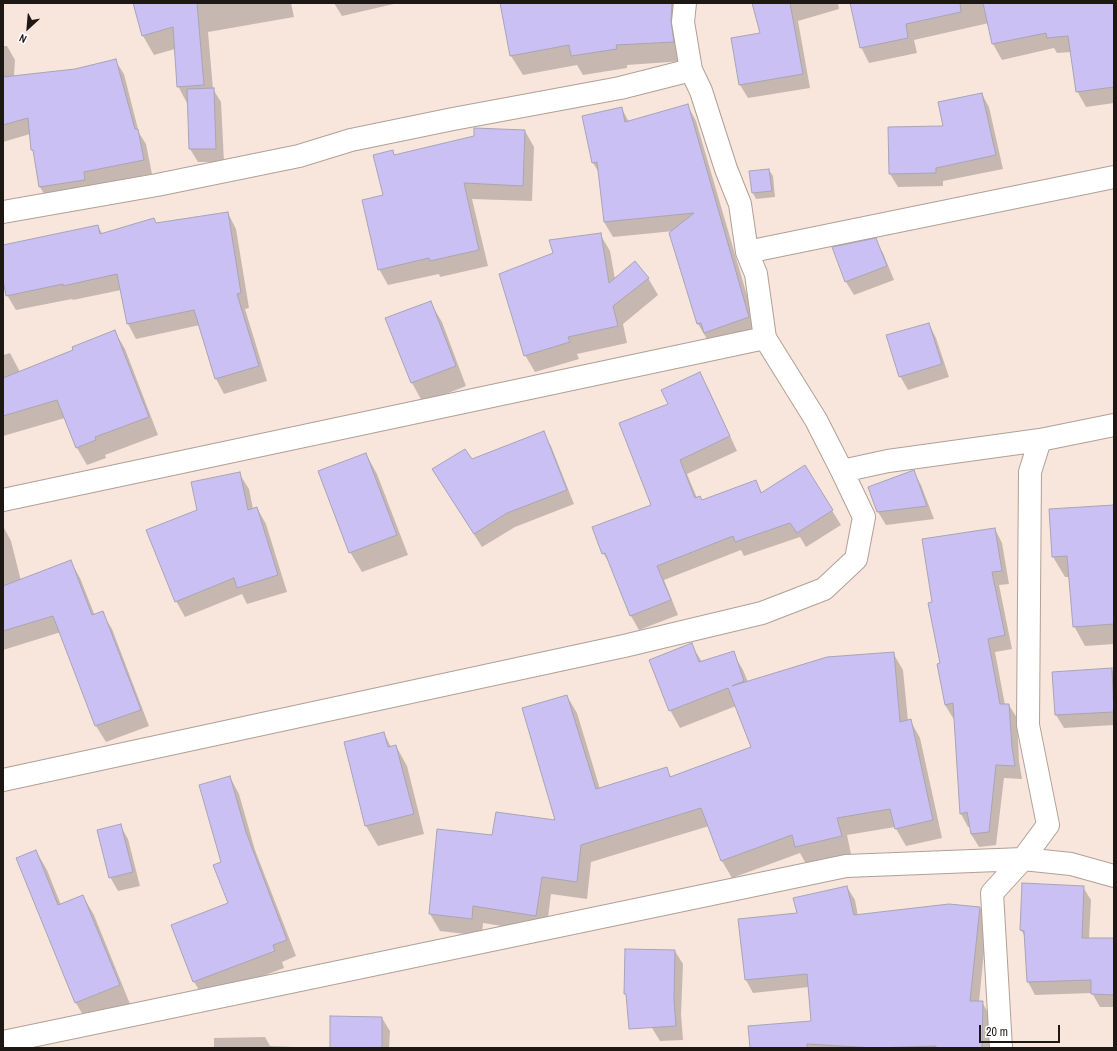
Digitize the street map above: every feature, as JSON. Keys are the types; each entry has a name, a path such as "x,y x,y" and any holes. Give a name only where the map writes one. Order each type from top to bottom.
{"street":[{"path":"3,780 617,647 762,613 824,589 856,559 864,517 816,420 766,338 756,274 747,252 740,204 726,170 701,92 691,70 683,22 685,3"},
{"path":"3,212 157,185 299,156 365,137 620,88 691,70"},
{"path":"747,252 1114,177"},
{"path":"3,500 766,338"},
{"path":"842,471 888,461 1040,440 1114,425"},
{"path":"1001,1048 992,893 1023,859 1048,825 1028,725 1030,472 1040,440"},
{"path":"3,1042 846,866 1023,859 1071,864 1114,876"}],"building":[{"path":"133,3 197,3 204,85 177,87 173,27 142,36"},
{"path":"500,3 672,3 671,21 674,42 616,45 617,49 571,56 569,45 510,56"},
{"path":"752,3 790,3 803,74 739,85 731,38 760,33"},
{"path":"850,3 960,3 961,12 906,24 908,38 860,48"},
{"path":"983,3 1114,3 1114,87 1076,92 1068,36 1047,38 1046,33 992,44"},
{"path":"116,59 135,129 138,129 144,160 84,172 85,180 39,187 33,150 31,150 28,118 3,125 3,77 75,69"},
{"path":"214,88 216,149 189,149 187,89"},
{"path":"982,93 996,155 936,168 936,173 889,174 888,127 943,126 938,102"},
{"path":"688,104 749,317 704,333 701,323 697,324 669,233 694,213 604,222 597,162 592,163 582,116 622,107 625,122"},
{"path":"474,128 525,130 523,186 464,183 479,250 430,261 429,258 378,270 362,200 383,195 373,155 393,150 394,155 474,136"},
{"path":"769,169 772,191 752,193 749,171"},
{"path":"228,212 241,293 237,294 259,366 215,379 194,310 127,324 117,274 63,286 63,284 6,296 3,280 3,245 98,225 100,234 154,218 156,223"},
{"path":"601,233 609,283 635,261 649,278 613,306 618,326 568,337 570,342 524,356 499,274 553,253 549,240"},
{"path":"876,238 887,266 845,282 832,247"},
{"path":"431,301 456,366 411,383 385,318"},
{"path":"929,323 942,364 899,377 886,335"},
{"path":"115,330 149,417 95,437 96,440 76,448 57,400 3,416 3,378 73,350 72,347"},
{"path":"700,372 730,436 680,460 695,498 700,496 702,500 756,480 761,493 805,465 833,510 797,533 790,523 735,542 733,536 657,566 671,600 630,616 605,553 602,554 592,527 651,505 619,423 668,404 661,390"},
{"path":"544,431 567,490 507,513 474,534 432,469 465,449 472,459"},
{"path":"366,453 397,535 349,553 318,471"},
{"path":"914,470 927,506 877,512 868,487"},
{"path":"240,472 248,510 257,507 278,575 237,588 234,578 175,602 146,530 197,510 191,482"},
{"path":"1114,505 1114,624 1073,627 1067,556 1052,557 1049,509"},
{"path":"995,528 1002,571 992,572 1005,635 988,639 1000,704 1009,704 1015,766 996,765 989,832 971,834 967,812 960,814 953,703 945,705 937,664 940,663 928,603 932,602 922,539"},
{"path":"71,560 92,615 103,611 141,710 95,726 53,616 3,631 3,586"},
{"path":"692,643 699,662 734,651 744,681 732,686 827,657 894,652 900,722 911,719 933,820 895,829 890,809 837,818 842,836 795,847 792,835 721,861 701,808 581,845 577,882 542,877 536,916 473,906 472,919 429,914 437,829 492,835 496,812 555,820 522,708 567,695 596,789 667,767 670,777 751,747 728,688 669,711 649,660"},
{"path":"1112,668 1114,712 1055,715 1052,672"},
{"path":"384,732 388,747 396,745 414,814 365,826 344,742"},
{"path":"230,776 246,832 287,940 273,945 275,951 193,982 171,925 228,903 213,865 221,862 199,785"},
{"path":"121,824 133,872 109,878 97,830"},
{"path":"36,850 58,905 83,895 120,985 75,1003 16,858"},
{"path":"1022,883 1084,886 1082,938 1114,938 1114,995 1091,994 1091,980 1027,982 1024,931 1020,930"},
{"path":"847,886 854,915 949,904 980,907 970,1001 983,1001 982,1048 936,1048 936,1046 874,1048 807,1044 807,1048 750,1048 748,1026 811,1021 807,974 745,980 738,919 797,913 793,898"},
{"path":"625,949 675,950 674,1000 676,1026 629,1029 626,994 624,994"},
{"path":"330,1016 382,1017 382,1048 330,1048"}]}
